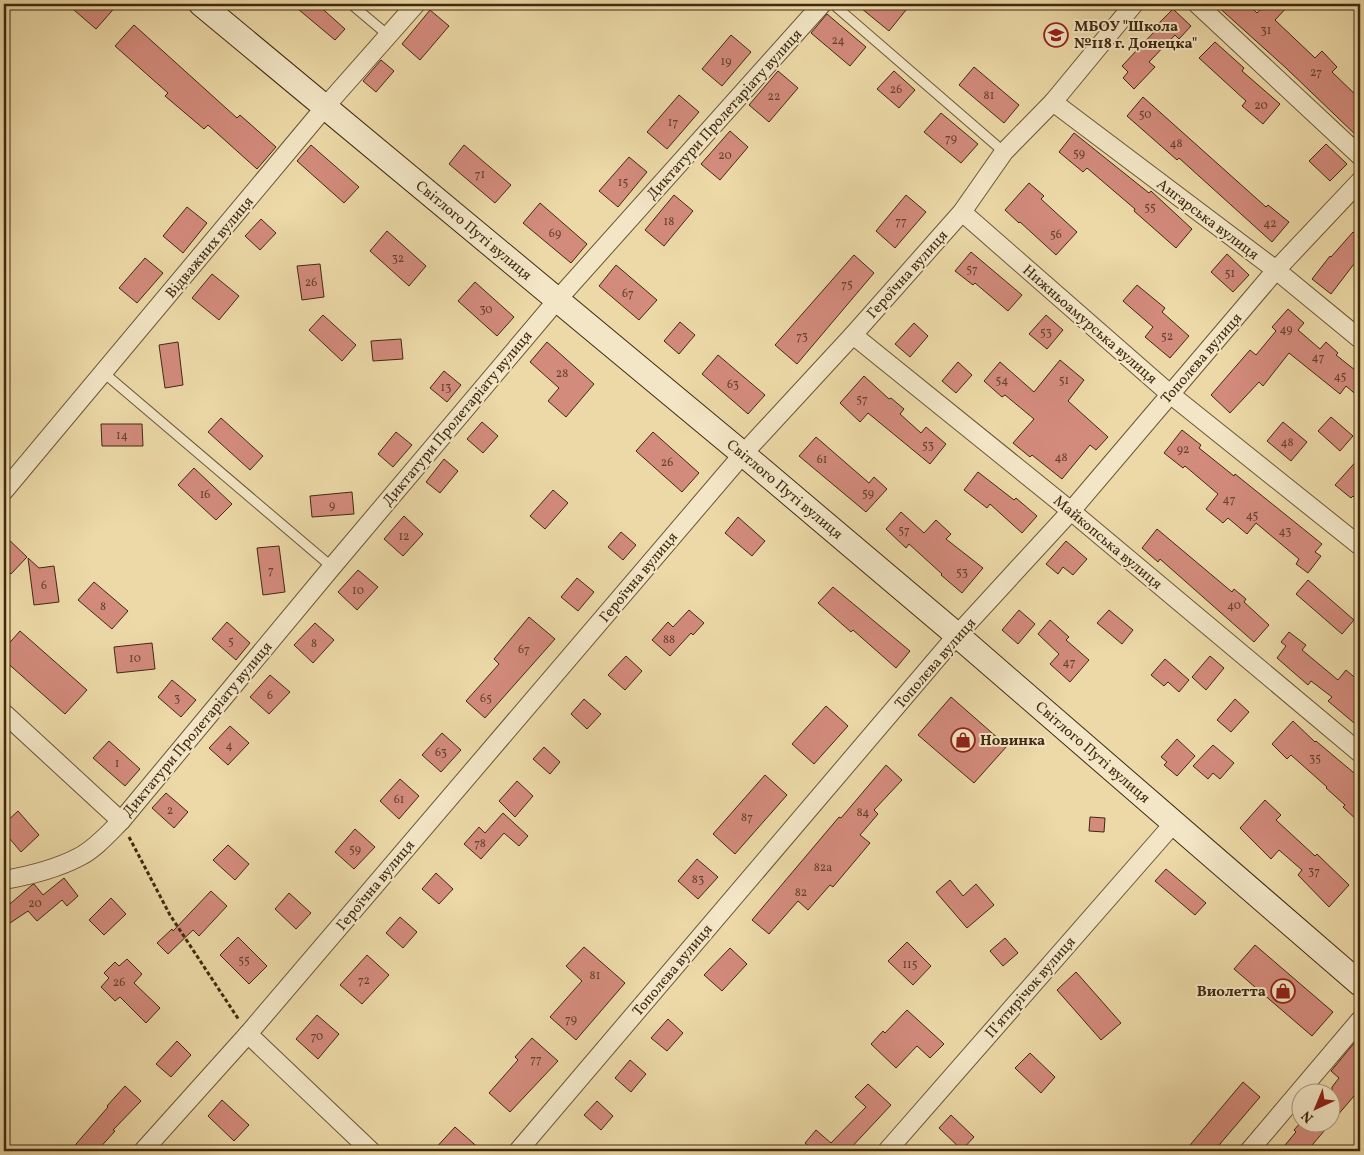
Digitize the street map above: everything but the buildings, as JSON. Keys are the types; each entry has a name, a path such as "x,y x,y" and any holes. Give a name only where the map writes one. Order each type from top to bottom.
{"main road":[{"name":"Світлого Путі вулиця","path":"201,4 743,454 1360,984"}],"street":[{"name":"Відважних вулиця","path":"4,491 104,374 325,107 416,4"},
{"name":"Диктатури Пролетаріату вулиця","path":"4,880 26,876 80,857 101,841 121,821 332,567 558,300 822,4"},
{"name":"Героїчна вулиця","path":"143,1151 248,1034 743,454 853,335 962,212 1004,152 1053,102 1134,4"},
{"path":"1197,4 1360,156"},
{"name":"Ангарська вулиця","path":"1053,102 1276,270 1360,339"},
{"name":"Тополєва вулиця","path":"518,1151 957,636 1072,511 1276,270 1360,181"},
{"name":"Нижньоамурська вулиця","path":"962,212 1170,394 1360,546"},
{"name":"Майкопська вулиця","path":"853,335 1072,511 1360,753"},
{"path":"4,713 121,821"},
{"name":"П’ятирічок вулиця","path":"887,1151 1174,823"},
{"path":"1249,1151 1360,1020"},
{"path":"248,1034 371,1151"}],"lane":[{"path":"351,4 389,36"},
{"path":"833,4 1004,152"},
{"path":"104,374 332,567"}],"path":[{"path":"121,821 170,915 248,1034"}],"place":[{"name":"МБОУ \"Школа №118 г. Донецка\"","path":"1056,35"},
{"name":"Новинка","path":"963,740"},
{"name":"Виолетта","path":"1283,991"}]}
